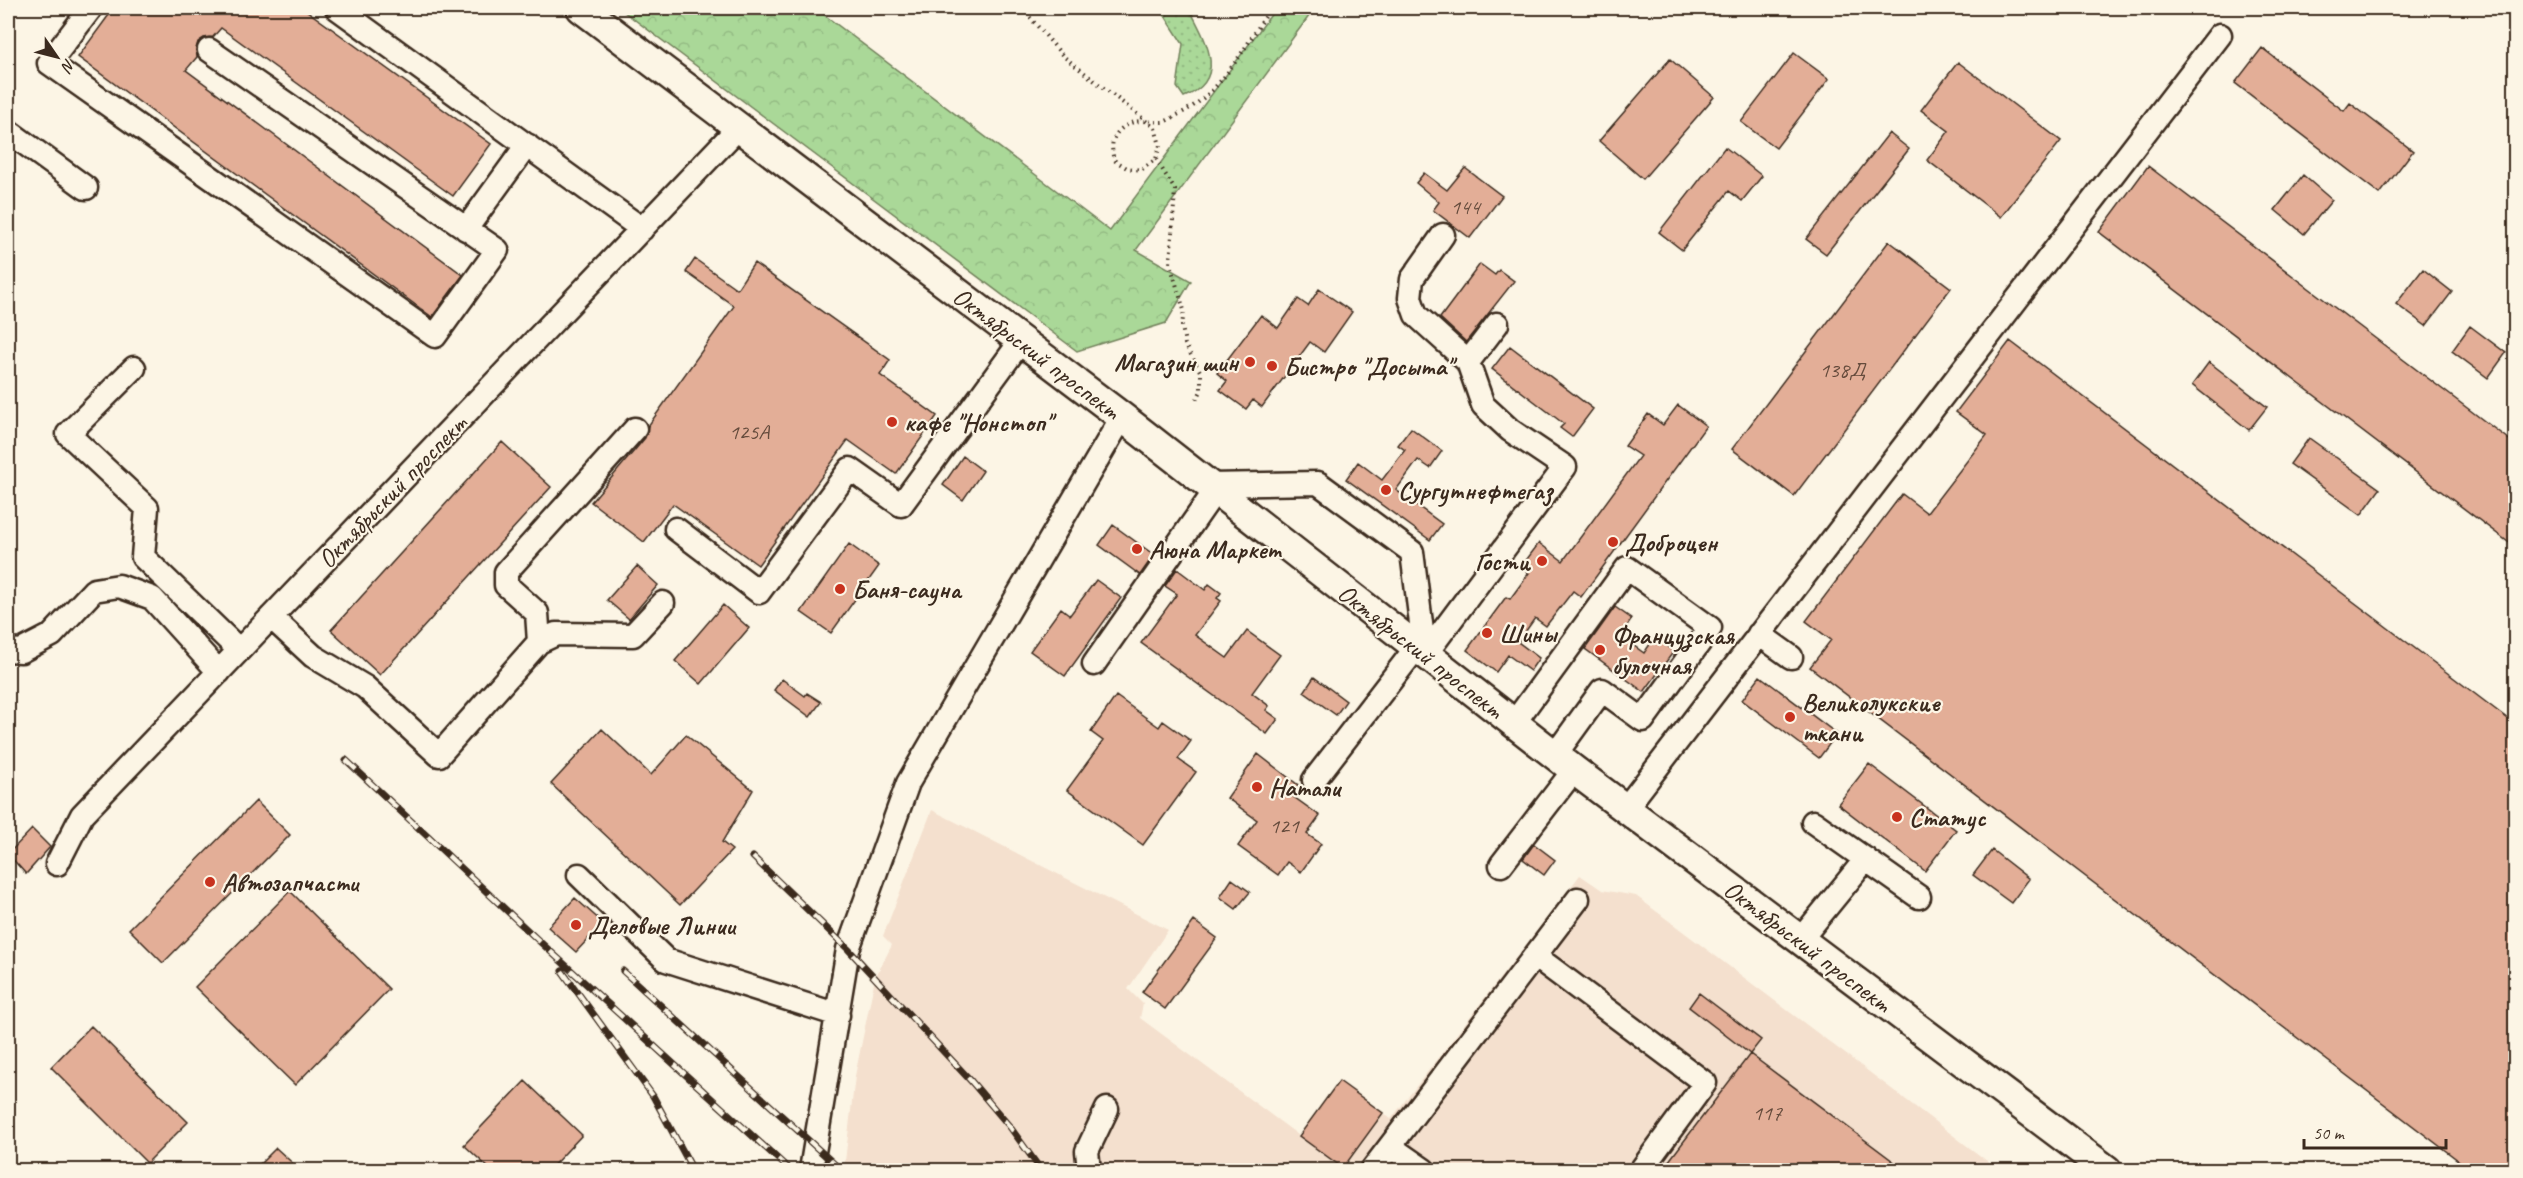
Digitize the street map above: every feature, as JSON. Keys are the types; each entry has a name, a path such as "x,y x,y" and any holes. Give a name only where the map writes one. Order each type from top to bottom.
{"main road":[{"name":"Октябрьский проспект","path":"581,8 1122,417 1420,652 2107,1170"}],"street":[{"path":"91,8 49,63 435,336 497,250 208,50"},
{"path":"337,8 642,229"},
{"path":"1626,808 2220,36"},
{"name":"Октябрьский проспект","path":"57,864 82,815 739,127"},
{"path":"8,130 86,188"},
{"path":"466,229 527,145"},
{"path":"1314,780 1420,652 1565,467 1510,430 1483,405 1468,362 1416,315 1410,298 1412,279 1443,235"},
{"path":"1468,362 1497,324"},
{"path":"675,529 759,592 850,469 901,505 1022,341"},
{"path":"134,368 68,434 147,508 143,557 239,650"},
{"path":"810,1170 848,949 908,783 1122,417"},
{"path":"539,642 537,613 506,585 506,572 635,429"},
{"path":"1094,664 1212,488 1318,483 1412,552 1420,652"},
{"path":"1501,866 1565,762 1602,690 1643,720 1710,628 1627,568 1514,723"},
{"path":"8,650 21,651 52,635 94,590 119,586 152,598 219,672"},
{"path":"271,617 313,656 365,687 439,755 539,642 556,634 633,635 663,603"},
{"path":"1759,634 1791,657"},
{"path":"1813,822 1919,897"},
{"path":"1800,940 1866,859"},
{"path":"579,875 666,960 838,1015"},
{"path":"1372,1170 1578,899"},
{"path":"1535,956 1705,1083 1641,1170"},
{"path":"1089,1170 1088,1151 1107,1109"},
{"path":"1391,1146 1424,1170"}],"path":[{"path":"1022,8 1063,56 1144,120 1155,128 1161,145 1156,159 1141,170 1127,168 1114,160 1110,146 1117,133 1128,124 1144,120 1164,122 1189,110 1216,87 1271,8"},
{"path":"1156,159 1175,190 1170,264 1184,310 1182,326 1185,344 1201,374 1201,391 1196,401"}],"shaded area":[{"path":"932,810 1168,930 1128,989 1143,1004 1140,1018 1343,1168 1383,1113 1391,1119 1580,875 1602,890 1636,896 1999,1170 844,1170 855,1076 875,978 892,945 883,936"}],"green space":[{"path":"619,8 815,8 1110,231 1276,8 1315,8 1136,250 1191,281 1166,323 1077,351"},
{"path":"1160,8 1189,8 1207,45 1210,69 1206,80 1198,89 1184,97 1177,87 1183,44"}],"building":[{"path":"114,8 303,8 491,144 453,196 221,28 213,37 204,38 198,42 197,57 186,70 463,275 432,317 78,57"},
{"path":"2262,48 2344,111 2350,103 2413,151 2380,194 2235,83"},
{"path":"1794,53 1829,79 1776,148 1741,122"},
{"path":"1670,59 1714,97 1643,179 1599,141"},
{"path":"1958,62 2061,141 2001,217 1927,160 1949,131 1921,110"},
{"path":"1889,133 1909,149 1826,254 1806,239"},
{"path":"1725,147 1762,176 1742,201 1729,191 1682,250 1659,232"},
{"path":"2148,166 2516,445 2516,548 2099,232"},
{"path":"1465,168 1502,196 1470,238 1433,210 1439,202 1416,183 1424,173 1447,190"},
{"path":"2303,175 2332,200 2304,234 2275,210"},
{"path":"1889,241 1951,288 1794,496 1732,449"},
{"path":"695,259 737,289 754,263 890,360 880,375 937,416 896,474 848,440 758,565 673,504 644,542 591,502 645,438 648,426 734,306 686,272"},
{"path":"1480,264 1495,275 1499,270 1514,281 1466,342 1440,318"},
{"path":"2423,269 2452,292 2426,326 2396,304"},
{"path":"1319,289 1352,312 1324,352 1310,342 1262,407 1253,400 1246,409 1220,390 1227,381 1217,373 1261,315 1278,328 1298,299 1308,306"},
{"path":"2470,326 2506,353 2488,378 2452,351"},
{"path":"2010,341 2516,725 2516,1170 2471,1170 1810,667 1831,640 1806,621 1902,494 1927,513 1987,435 1956,412"},
{"path":"1510,346 1593,409 1572,437 1560,428 1564,424 1492,369"},
{"path":"2209,362 2267,407 2249,430 2192,385"},
{"path":"1678,405 1706,426 1581,597 1573,591 1546,626 1535,618 1518,642 1539,658 1530,671 1508,655 1496,672 1467,650 1506,597 1510,599 1529,573 1521,567 1539,543 1563,561 1640,456 1625,446 1648,414 1663,425"},
{"path":"1411,428 1442,451 1430,468 1418,460 1396,490 1442,524 1430,540 1346,479 1358,462 1382,480 1405,450 1398,445"},
{"path":"2309,438 2380,489 2361,515 2290,464"},
{"path":"502,442 551,487 380,675 331,630"},
{"path":"963,456 983,471 963,500 943,485"},
{"path":"1113,525 1154,555 1140,575 1099,545"},
{"name":"Баня-сауна","path":"849,544 879,566 831,633 801,612"},
{"path":"637,566 658,585 629,619 607,600"},
{"path":"1177,569 1205,590 1209,584 1221,593 1217,598 1221,601 1195,635 1227,658 1247,631 1280,655 1252,693 1269,706 1266,710 1278,719 1267,734 1141,643 1177,594 1165,586"},
{"path":"1096,580 1121,598 1065,676 1030,651 1061,608 1070,615"},
{"path":"723,605 749,628 701,684 675,661"},
{"path":"1615,607 1632,619 1620,636 1644,653 1655,637 1674,651 1644,692 1585,649"},
{"name":"Великолукские ткани","path":"1760,676 1837,734 1819,758 1742,700"},
{"path":"1314,677 1346,701 1336,715 1304,692"},
{"path":"782,679 805,696 807,693 821,702 810,717 774,690"},
{"path":"1116,696 1159,727 1163,721 1191,741 1178,759 1196,772 1143,845 1067,790 1103,741 1091,732"},
{"path":"602,729 651,775 686,735 753,790 722,842 732,850 680,905 551,784"},
{"path":"1258,754 1298,785 1291,795 1320,816 1307,834 1321,844 1301,872 1287,862 1278,875 1238,846 1257,820 1227,798"},
{"path":"1869,764 1956,830 1925,871 1838,804"},
{"name":"Автозапчасти","path":"256,801 290,835 163,963 129,929"},
{"path":"32,829 50,847 26,874 8,854"},
{"path":"1534,844 1555,860 1544,875 1523,859"},
{"path":"1992,850 2029,879 2011,903 1973,875"},
{"path":"1232,879 1250,892 1236,909 1220,897"},
{"path":"290,891 389,989 295,1085 195,987"},
{"name":"Деловые Линии","path":"575,898 603,923 576,952 548,927"},
{"path":"1194,921 1217,938 1165,1009 1142,992"},
{"path":"1699,993 1761,1040 1750,1054 1689,1007"},
{"path":"91,1026 188,1122 147,1163 51,1067"},
{"path":"1750,1054 1905,1170 1662,1170"},
{"path":"525,1081 582,1135 549,1170 491,1170 464,1145"},
{"path":"1339,1081 1383,1113 1343,1168 1299,1136"},
{"path":"276,1148 300,1170 254,1170"}],"railway":[{"path":"346,760 538,940 790,1170"},
{"path":"753,857 848,949 971,1081 1010,1127 1041,1170"},
{"path":"562,971 653,1096 693,1170"},
{"path":"623,971 841,1170"}],"place":[{"name":"Магазин шин","path":"1250,362"},
{"name":"Бистро \"Досыта\"","path":"1272,366"},
{"name":"кафе \"Нонстоп\"","path":"892,422"},
{"name":"Сургутнефтегаз","path":"1386,490"},
{"name":"Доброцен","path":"1613,542"},
{"name":"Аюна Маркет","path":"1137,549"},
{"name":"Гости","path":"1542,561"},
{"name":"Баня-сауна","path":"840,589"},
{"name":"Шины","path":"1487,633"},
{"name":"Французская булочная","path":"1600,650"},
{"name":"Великолукские ткани","path":"1790,717"},
{"name":"Натали","path":"1257,787"},
{"name":"Статус","path":"1897,817"},
{"name":"Автозапчасти","path":"210,882"},
{"name":"Деловые Линии","path":"576,925"}]}
